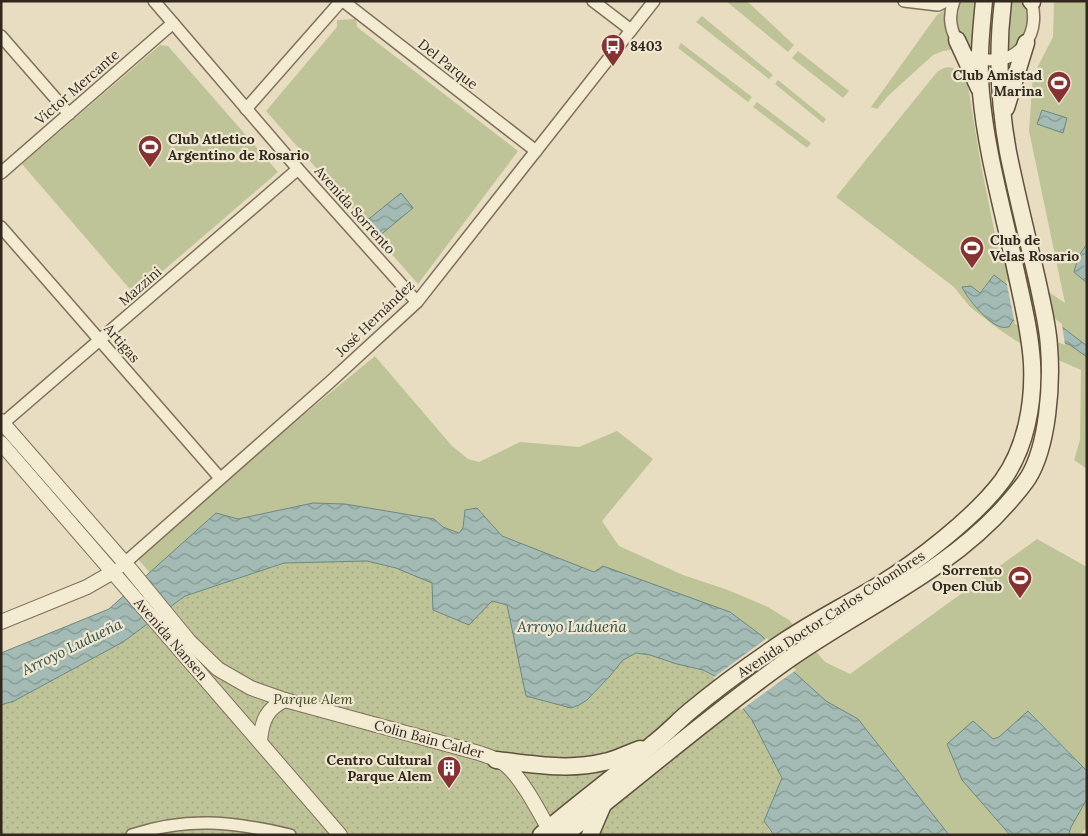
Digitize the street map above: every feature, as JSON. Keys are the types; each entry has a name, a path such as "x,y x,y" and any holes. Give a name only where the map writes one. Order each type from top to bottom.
{"main road":[{"name":"Avenida Doctor Carlos Colombres","path":"547,833 692,710 754,662 814,622 880,584 961,523 1000,482 1011,467 1020,449 1028,420 1032,387 1032,364 1029,334 993,166 981,92 980,58 984,1"},
{"name":"Avenida Doctor Carlos Colombres","path":"564,835 787,661 891,597 976,536 992,521 1029,477 1037,460 1049,401 1049,347 1038,285 1008,150 1003,115 999,60 1003,1"},
{"path":"957,40 981,92"},
{"path":"1003,115 1026,44"},
{"path":"496,760 549,766 580,766 604,762 654,744"},
{"path":"590,835 604,804"}],"street":[{"name":"Avenida Sorrento","path":"154,1 298,169 416,302"},
{"path":"246,109 342,1"},
{"name":"Del Parque","path":"342,1 536,151"},
{"path":"593,1 631,30"},
{"name":"José Hernández","path":"123,573 220,478 330,382 416,302 654,1"},
{"path":"904,1 947,3 952,30 957,40 965,49 980,58 999,60 1014,54 1026,44 1035,20 1031,1"},
{"name":"Víctor Mercante","path":"1,173 173,23"},
{"path":"1,36 69,114"},
{"name":"Mazzini","path":"2,423 298,169"},
{"name":"Artigas","path":"1,228 220,478"},
{"name":"Avenida Nansen","path":"2,423 260,741 340,835"},
{"name":"Avenida Nansen","path":"1,443 123,573"},
{"path":"1,622 123,573"},
{"name":"Avenida Nansen","path":"183,644 218,669 251,688 291,702"},
{"path":"260,741 261,726 266,715 275,705 291,702"},
{"name":"Colin Bain Calder","path":"291,702 479,753 496,760 506,766 516,776 547,833"},
{"path":"132,835 162,827 206,822 234,823 290,835"}],"green space":[{"path":"726,1 747,1 794,45 788,52"},
{"path":"960,1 980,1 975,52 964,42 958,30 957,16"},
{"path":"1012,1 1028,1 1031,14 1023,39 1008,52"},
{"name":"Club de Velas Rosario","path":"1054,1 1087,1 1087,244 1078,257 1074,272 1087,283 1087,346 994,275 979,293 1013,320 1071,345 1087,357 1087,469 1074,460 1080,440 1081,370 1018,342 1000,330 970,307 954,287 836,197 937,72 946,67 953,68 967,80 981,165 1000,259 1065,303 1029,131 1033,76 1053,37"},
{"path":"946,9 955,46 950,50 933,55 888,96 877,109 871,107 937,15"},
{"path":"702,16 773,75 769,79 696,22"},
{"path":"356,19 357,27 518,151 418,284 266,111 337,27 337,20"},
{"path":"681,43 752,97 748,102 678,48"},
{"name":"Club Atletico Argentino de Rosario","path":"160,45 168,46 278,172 135,295 22,164"},
{"path":"798,51 849,91 843,98 792,58"},
{"path":"778,80 826,119 823,123 775,84"},
{"path":"757,102 811,143 807,148 753,107"},
{"name":"Sorrento Open Club","path":"375,356 452,446 468,459 479,462 520,442 579,447 617,431 653,459 602,521 619,546 683,575 728,590 768,607 789,620 825,662 850,674 1037,539 1087,567 1087,771 1029,711 993,740 962,780 1010,835 949,835 858,719 826,701 794,672 603,566 594,572 502,536 477,508 465,510 463,528 459,533 443,527 434,519 345,504 313,503 238,519 216,513 150,573 138,559 229,476"},
{"name":"Parque Alem","path":"367,561 396,568 432,583 507,605 587,700 623,660 636,653 650,655 703,670 719,678 752,720 782,778 769,809 767,827 774,835 1,835 1,705 14,701 123,642 185,596 284,563"},
{"path":"1087,799 1087,827 1080,835 1071,835 1069,833 1071,827"}],"water":[{"path":"1042,110 1067,118 1063,133 1037,124"},
{"path":"401,193 413,208 378,237 365,222"},
{"path":"1087,244 1087,283 1074,272 1078,257"},
{"path":"994,275 1087,346 1087,357 1070,345 1013,320 1009,327 1003,327 996,325 984,316 973,304 962,287 971,286 980,293"},
{"name":"Arroyo Ludueña","path":"313,503 345,504 434,519 443,527 459,533 463,528 465,510 477,508 502,536 594,572 603,566 730,612 762,636 794,672 826,701 858,719 949,835 774,835 764,821 782,778 752,720 719,678 703,670 650,655 636,653 623,660 587,700 579,705 571,708 526,696 507,605 492,601 469,625 433,610 432,583 396,568 367,561 284,563 185,596 123,642 14,701 1,705 1,653 109,609 216,513 238,519"},
{"path":"1028,711 1087,771 1087,799 1071,827 1069,833 1071,835 1010,835 962,780 947,744 973,721 993,739 999,737"}],"pier":[{"path":"1006,280 1062,324 1065,345 1015,324"},
{"path":"767,638 796,670 741,710 717,680 713,678"}],"place":[{"name":"8403","path":"613,67"},
{"name":"Club Amistad Marina","path":"1059,104"},
{"name":"Club Atletico Argentino de Rosario","path":"150,168"},
{"name":"Club de Velas Rosario","path":"972,269"},
{"name":"Sorrento Open Club","path":"1020,599"},
{"name":"Centro Cultural Parque Alem","path":"449,789"}]}
